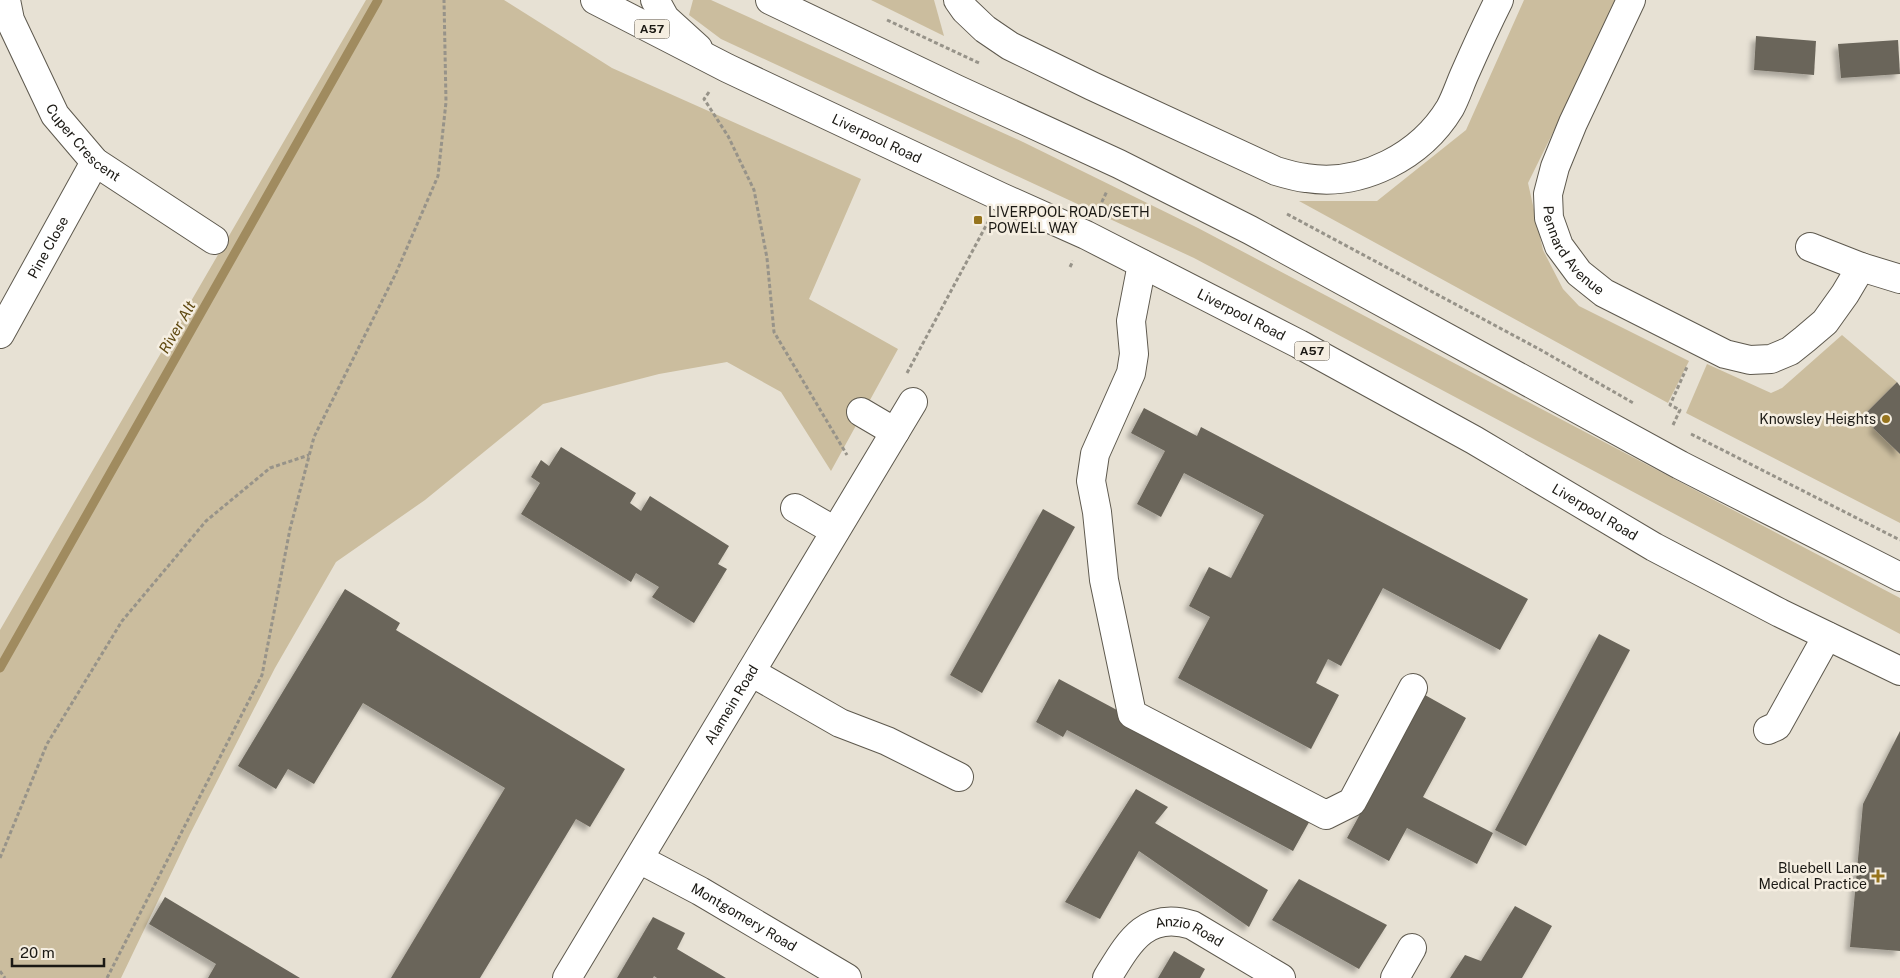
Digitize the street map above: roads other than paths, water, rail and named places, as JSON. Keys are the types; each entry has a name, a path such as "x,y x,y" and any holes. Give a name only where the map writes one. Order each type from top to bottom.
{"main road":[{"name":"Cuper Crescent","path":"6,0 10,20 8,38 54,115 94,162 214,240"},
{"name":"Liverpool Road","path":"595,0 719,64 1086,235 1299,344 1465,435 1654,547 1900,672"},
{"path":"655,0 665,18 719,64"},
{"path":"770,0 1119,164 1250,230 1680,465 1900,577"},
{"path":"958,0 965,10 985,29 1010,46 1276,171 1308,179 1336,179 1362,175 1387,166 1409,152 1430,133 1450,108 1499,0"},
{"name":"Pennard Avenue","path":"1631,0 1554,167 1548,194 1549,218 1559,246 1580,273 1604,294 1725,354 1750,360 1771,359 1790,351 1805,339 1825,322 1861,267"},
{"name":"Pine Close","path":"0,334 94,162"},
{"path":"1810,247 1861,267 1900,279"},
{"path":"1142,264 1131,321 1134,354 1131,373 1095,454 1091,481 1097,512 1104,580 1132,714 1326,816 1352,802 1413,688"},
{"name":"Alamein Road","path":"567,978 913,402"},
{"path":"861,412 895,432"},
{"path":"795,508 835,531"},
{"path":"1768,730 1777,726 1827,636"},
{"path":"751,672 840,723 887,741 959,778"},
{"name":"Montgomery Road","path":"639,859 700,891 847,978"},
{"name":"Anzio Road","path":"1107,978 1130,941 1146,927 1158,923 1181,922 1192,926 1280,978"},
{"path":"1395,978 1412,948"}],"waterway":[{"name":"River Alt","path":"0,668 378,0"}],"place":[{"name":"LIVERPOOL ROAD/SETH POWELL WAY","path":"978,220"},
{"name":"Knowsley Heights","path":"1886,419"},
{"name":"Bluebell Lane Medical Practice","path":"1878,876"}]}
